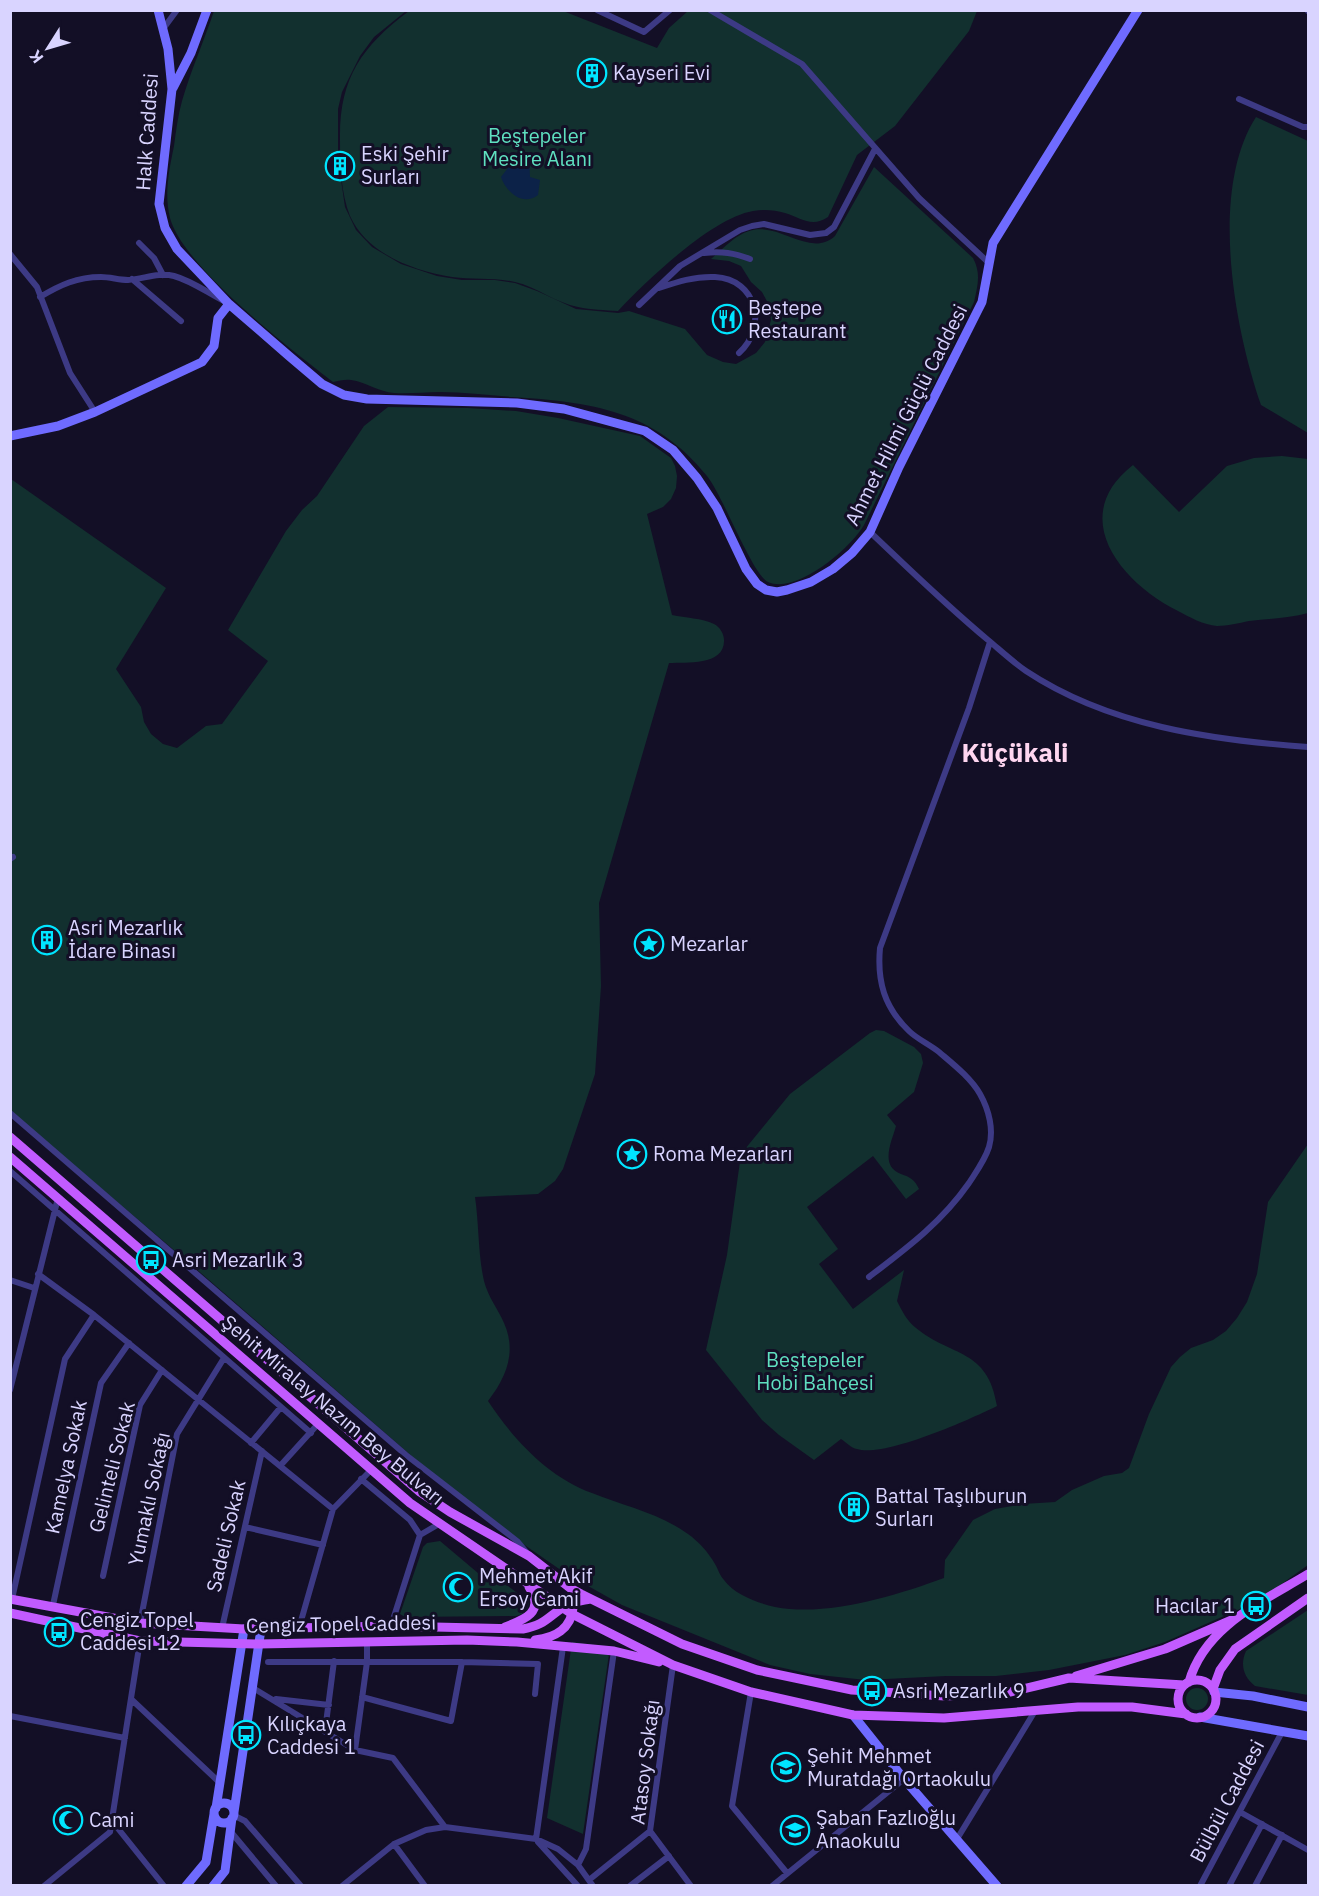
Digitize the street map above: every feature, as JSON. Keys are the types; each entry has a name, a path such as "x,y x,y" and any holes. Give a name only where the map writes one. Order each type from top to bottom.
{"main road":[{"name":"Şehit Miralay Nazım Bey Bulvarı","path":"10,1137 406,1482 450,1512 529,1556 570,1588 682,1644 756,1670 852,1690 945,1696 1006,1693 1069,1678 1186,1683"},
{"name":"Şehit Miralay Nazım Bey Bulvarı","path":"10,1157 410,1503 572,1614 673,1665 751,1692 853,1715 944,1718 1078,1707 1132,1707 1186,1714"},
{"path":"1069,1678 1165,1649 1234,1619 1308,1574"},
{"path":"499,1629 530,1616 534,1597 528,1586"},
{"path":"517,1642 546,1639 566,1627 572,1614 573,1603 570,1588"},
{"path":"1234,1619 1215,1636 1193,1665 1186,1683 1178,1694 1179,1706 1186,1714 1200,1717 1208,1714 1214,1707 1213,1690 1220,1670 1235,1650 1308,1598"},
{"name":"Cengiz Topel Caddesi","path":"11,1599 140,1623 244,1629 391,1626 523,1629 536,1627 547,1621 563,1607 590,1599"},
{"name":"Cengiz Topel Caddesi","path":"10,1613 140,1641 240,1644 517,1642 614,1651 673,1665"},
{"path":"1186,1683 1202,1681 1213,1690"}],"street":[{"name":"Halk Caddesi","path":"158,10 168,49 172,89 159,204 165,228 177,249 229,304"},
{"path":"163,29 177,10"},
{"path":"172,89 191,53 207,10"},
{"path":"597,10 644,32 670,10"},
{"path":"710,10 802,64 919,198 989,263"},
{"name":"Ahmet Hilmi Güçlü Caddesi","path":"229,304 322,384 344,395 367,399 517,403 564,409 645,431 673,450 697,478 717,507 746,569 757,584 766,590 777,592 788,590 811,582 833,569 852,553 870,532 899,467 982,302 993,243 1138,10"},
{"path":"1239,99 1303,127 1308,127"},
{"path":"639,304 680,266 740,230 764,224 810,235 826,233 834,227 875,149"},
{"path":"139,243 154,258 164,275"},
{"path":"702,254 718,251 735,253 750,260"},
{"path":"10,254 37,287 70,373 95,412"},
{"path":"10,436 58,426 95,412 202,362 214,346 218,318 229,304 187,281 164,275 132,279 78,279 58,286 40,297"},
{"path":"656,289 685,279 716,277 744,289 753,302 755,321 752,337 739,353"},
{"path":"132,279 182,321"},
{"path":"870,532 1025,671 1077,700 1140,723 1211,736 1308,747"},
{"path":"869,1277 921,1237 953,1206 978,1170 989,1148 991,1131 989,1115 980,1094 965,1075 909,1031 890,1010 881,989 878,968 880,948 887,926 969,708 990,642"},
{"path":"10,1113 406,1455 517,1541 529,1556"},
{"path":"10,1171 311,1433"},
{"path":"10,1390 58,1198"},
{"path":"38,1274 94,1315 333,1509"},
{"path":"10,1280 34,1288"},
{"path":"11,1599 65,1359 94,1315"},
{"name":"Kamelya Sokak","path":"53,1605 101,1383 129,1343"},
{"name":"Yumaklı Sokağı","path":"140,1623 177,1434 224,1358"},
{"name":"Gelinteli Sokak","path":"103,1576 140,1405 162,1370"},
{"path":"251,1443 281,1407"},
{"path":"280,1466 318,1424"},
{"name":"Sadeli Sokak","path":"222,1628 262,1451"},
{"path":"299,1628 333,1509 370,1470"},
{"path":"361,1479 410,1520 420,1535"},
{"path":"391,1626 420,1535 439,1524"},
{"path":"245,1527 322,1545"},
{"path":"186,1886 206,1862 244,1629"},
{"path":"213,1886 225,1871 261,1629"},
{"path":"44,1886 110,1832 140,1641"},
{"path":"355,1750 367,1662 367,1642"},
{"path":"563,1647 536,1839 578,1886"},
{"path":"578,1865 586,1849 614,1651"},
{"path":"325,1731 334,1661"},
{"path":"268,1662 538,1664 535,1694"},
{"path":"362,1697 451,1721 462,1662"},
{"name":"Atasoy Sokağı","path":"673,1665 650,1832 691,1885"},
{"path":"253,1688 355,1750 393,1758 445,1827"},
{"path":"1213,1690 1308,1707"},
{"path":"751,1692 732,1806 787,1873"},
{"path":"271,1699 329,1705"},
{"path":"131,1700 219,1782"},
{"path":"957,1839 1035,1711"},
{"path":"853,1715 904,1779 997,1886"},
{"path":"10,1716 125,1738"},
{"path":"1200,1717 1308,1736"},
{"name":"Bülbül Caddesi","path":"1200,1886 1282,1732"},
{"path":"772,1886 904,1779"},
{"path":"215,1811 225,1803 231,1806 233,1815"},
{"path":"215,1811 220,1822 227,1822 233,1815"},
{"path":"1240,1812 1308,1850"},
{"path":"233,1815 245,1821 301,1886"},
{"path":"112,1821 164,1886"},
{"path":"1229,1886 1262,1824"},
{"path":"342,1886 394,1844 426,1830 445,1827 536,1839 558,1849 578,1865 591,1883 650,1832"},
{"path":"231,1832 276,1886"},
{"path":"1255,1886 1282,1835"},
{"path":"394,1844 425,1886"},
{"path":"630,1886 669,1856"}],"green space":[{"path":"214,11 406,11 374,37 360,56 342,92 338,109 338,160 345,207 356,230 372,247 401,264 437,276 515,283 576,309 618,313 629,311 685,329 707,355 723,362 736,364 756,353 765,342 771,320 769,305 762,292 751,282 741,266 729,261 711,259 739,236 760,229 815,244 825,242 835,236 874,167 973,258 978,279 974,302 857,535 835,557 807,576 780,584 768,582 754,565 707,476 687,454 643,423 594,407 568,402 458,392 394,393 351,380 333,382 292,350 216,283 179,238 170,218 167,200 168,182 179,112"},
{"name":"Beştepeler Mesire Alanı","path":"409,11 563,11 657,48 669,28 688,11 977,11 969,31 895,126 857,155 828,217 812,222 781,212 765,210 737,216 719,225 681,252 618,311 570,305 515,282 452,277 422,270 380,250 358,229 347,207 342,179 340,140 344,99 356,66 366,52 392,24"},
{"path":"1256,117 1308,141 1308,433 1261,405 1242,337 1235,299 1230,220 1233,182 1242,147"},
{"path":"388,407 516,411 640,436 671,458 677,476 676,488 671,499 663,507 647,514 672,615 714,624 720,629 724,638 723,648 712,658 703,661 669,663 599,903 601,986 595,1074 563,1169 555,1181 538,1194 475,1197 484,1281 504,1323 510,1344 508,1364 500,1383 488,1401 520,1443 546,1467 576,1486 653,1515 688,1534 706,1551 721,1577 729,1585 747,1598 761,1603 795,1609 838,1607 883,1598 944,1578 945,1560 973,1520 995,1509 1055,1502 1072,1490 1104,1476 1122,1473 1129,1468 1149,1414 1171,1367 1191,1348 1213,1340 1226,1331 1247,1302 1257,1274 1268,1202 1308,1144 1308,1565 1258,1601 1165,1642 1125,1655 1049,1670 996,1676 866,1680 810,1674 770,1665 622,1605 565,1573 500,1528 445,1485 11,1112 11,479 166,588 116,669 141,707 144,722 151,734 163,744 177,748 206,726 222,724 268,661 228,630 286,531 302,510 317,496 364,426"},
{"path":"1282,456 1308,459 1308,613 1221,626 1202,622 1157,599 1138,584 1121,566 1109,547 1103,527 1104,506 1113,485 1133,465 1179,512 1227,466 1254,458"},
{"name":"Beştepeler Hobi Bahçesi","path":"876,1030 884,1031 914,1047 921,1054 923,1063 914,1092 887,1115 896,1126 890,1146 890,1165 894,1170 912,1179 919,1189 906,1199 873,1156 807,1207 838,1249 819,1264 853,1309 904,1270 897,1301 905,1316 929,1337 977,1363 992,1387 997,1406 927,1436 887,1448 857,1449 841,1439 814,1460 762,1420 706,1350 727,1255 741,1154 790,1094"},
{"path":"440,1541 491,1584 496,1577 529,1602 526,1611 516,1616 405,1617 400,1614 423,1547 427,1543"},
{"path":"1308,1610 1308,1695 1255,1686 1248,1679 1244,1670 1243,1661 1246,1651"},
{"path":"572,1642 610,1647 583,1834 547,1818"},
{"path":"1197,1688 1205,1691 1208,1699 1205,1707 1197,1710 1189,1707 1186,1699 1189,1691"}],"water":[{"path":"525,152 529,157 530,177 540,180 538,195 521,199 507,188 501,177 517,156"}],"place":[{"name":"Kayseri Evi","path":"592,73"},
{"name":"Eski Şehir Surları","path":"340,166"},
{"name":"Beştepe Restaurant","path":"727,319"},
{"name":"Asri Mezarlık İdare Binası","path":"47,940"},
{"name":"Mezarlar","path":"649,944"},
{"name":"Roma Mezarları","path":"632,1154"},
{"name":"Asri Mezarlık 3","path":"151,1260"},
{"name":"Battal Taşlıburun Surları","path":"854,1507"},
{"name":"Mehmet Akif Ersoy Cami","path":"458,1587"},
{"name":"Hacılar 1","path":"1256,1606"},
{"name":"Cengiz Topel Caddesi 12","path":"59,1632"},
{"name":"Asri Mezarlık 9","path":"872,1691"},
{"name":"Kılıçkaya Caddesi 1","path":"246,1735"},
{"name":"Şehit Mehmet Muratdağı Ortaokulu","path":"786,1767"},
{"name":"Cami","path":"68,1820"},
{"name":"Şaban Fazlıoğlu Anaokulu","path":"795,1830"}],"district":[{"name":"Küçükali","path":"1015,753"}]}
